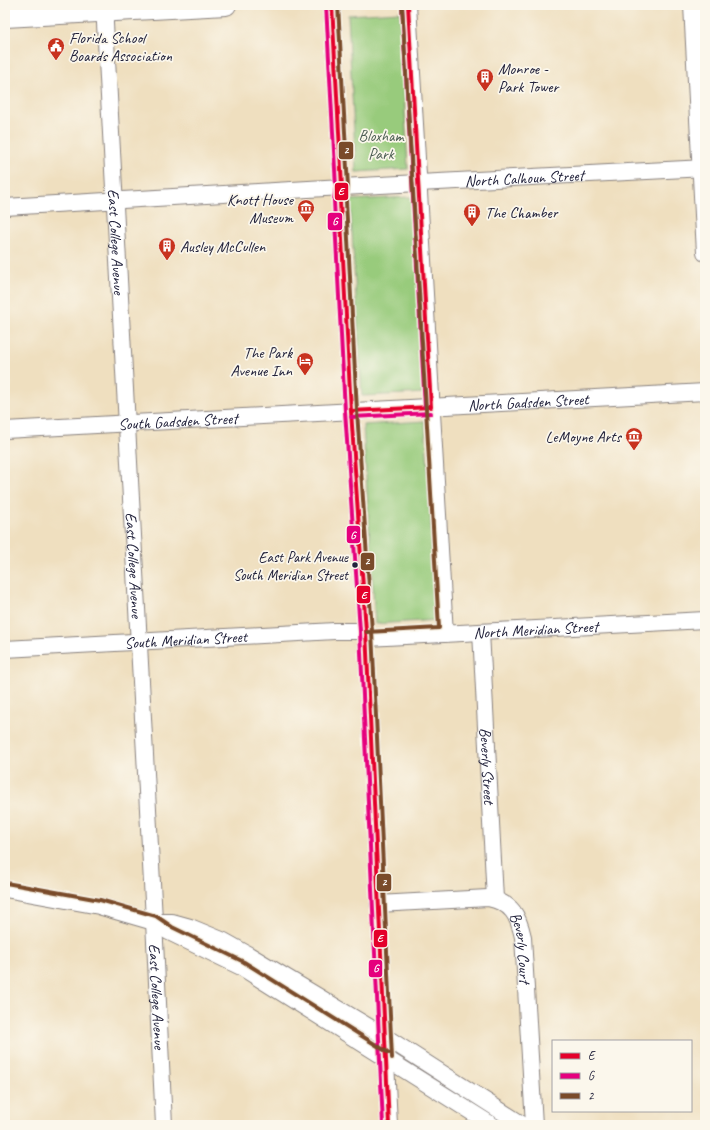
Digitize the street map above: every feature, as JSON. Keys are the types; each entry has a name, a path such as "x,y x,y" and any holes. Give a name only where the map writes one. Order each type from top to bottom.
{"main road":[{"path":"5,17 104,8 226,5"}],"street":[{"path":"332,5 342,187 340,201 351,411 367,634 389,1125"},
{"path":"408,5 445,634"},
{"path":"692,5 703,168 705,253"},
{"name":"East College Avenue","path":"104,8 164,1125"},
{"name":"North Calhoun Street","path":"5,207 703,168"},
{"name":"North Gadsden Street","path":"351,411 705,392"},
{"name":"South Gadsden Street","path":"5,430 351,411"},
{"name":"North Meridian Street","path":"367,634 445,634 705,620"},
{"name":"South Meridian Street","path":"5,649 336,631 367,634"},
{"name":"Beverly Street","path":"481,632 495,899"},
{"path":"5,889 99,906 154,922 172,922 187,926 224,942 260,961 384,1036 523,1125"},
{"name":"Beverly Court","path":"378,904 488,898 495,899 507,905 516,914 520,922 523,937 534,1125"},
{"path":"154,922 169,932 241,967 492,1125"}],"green space":[{"name":"Bloxham Park","path":"400,12 408,169 356,172 348,15"},
{"path":"412,197 426,393 362,396 350,200"},
{"path":"425,421 437,620 375,624 363,425"}],"transit line":[{"name":"G","path":"326,5 336,187 334,201 345,411 360,631 383,1125"},
{"name":"E","path":"332,5 342,187 340,201 351,411 366,631 389,1125"},
{"name":"2","path":"338,5 348,187 346,201 357,411 372,631 392,1058"},
{"name":"G","path":"402,5 425,407"},
{"name":"2","path":"367,632 439,628 402,5"},
{"name":"E","path":"408,5 431,407"},
{"name":"E","path":"351,411 431,407"},
{"name":"G","path":"351,417 431,413"},
{"name":"2","path":"6,883 100,900 156,916 172,927 244,962 389,1053"}],"place":[{"name":"Florida School Boards Association","path":"56,61"},
{"name":"Monroe - Park Tower","path":"485,92"},
{"name":"Knott House Museum","path":"306,223"},
{"name":"The Chamber","path":"472,227"},
{"name":"Ausley McCullen","path":"167,261"},
{"name":"The Park Avenue Inn","path":"305,376"},
{"name":"LeMoyne Arts","path":"634,451"},
{"name":"East Park Avenue South Meridian Street","path":"355,565"}]}
